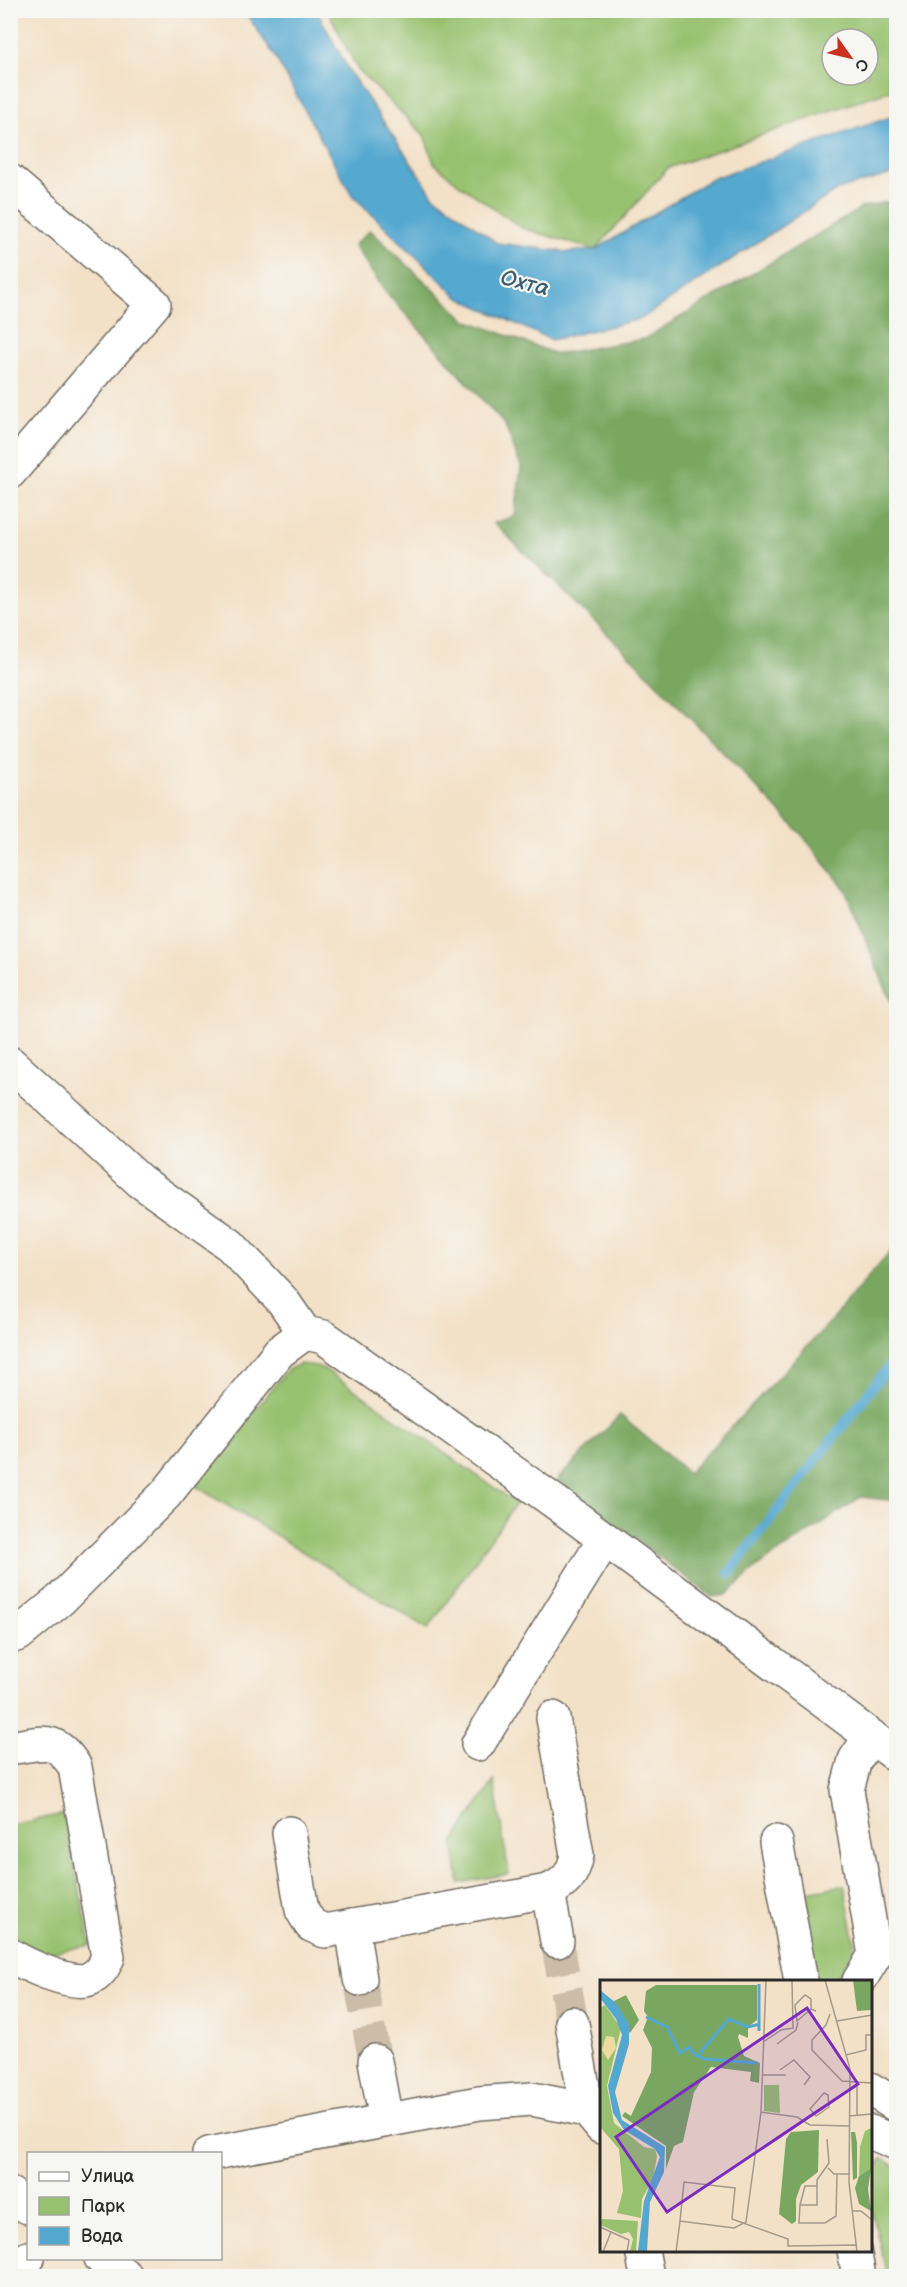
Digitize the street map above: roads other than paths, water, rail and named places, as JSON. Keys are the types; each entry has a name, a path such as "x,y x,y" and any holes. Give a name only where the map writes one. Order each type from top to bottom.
{"street":[{"path":"10,181 154,304 10,472"},
{"path":"10,1063 140,1181 230,1245 284,1301 304,1333 324,1337 605,1539 884,1745 855,1760 847,1790 875,1955 860,1980"},
{"path":"10,1637 20,1634 60,1600 166,1494 279,1352 304,1333"},
{"path":"478,1744 605,1539"},
{"path":"289,1833 302,1910 311,1925 325,1931 548,1891 564,1884 574,1871 577,1855 552,1719"},
{"path":"10,1748 49,1742 65,1750 75,1767 108,1957 97,1975 86,1980 26,1965 10,1955"},
{"path":"777,1842 801,1980"},
{"path":"548,1891 557,1941"},
{"path":"352,1926 360,1979"},
{"path":"572,2023 594,2118"},
{"path":"375,2061 386,2120"},
{"path":"871,2091 897,2105"},
{"path":"219,2152 479,2103 532,2099 594,2118"},
{"path":"871,2132 897,2143"},
{"path":"10,2194 27,2206"},
{"path":"642,2251 647,2277"},
{"path":"854,2251 859,2277"},
{"path":"15,2277 27,2259"},
{"path":"102,2260 126,2277"}],"water":[{"name":"Охта","path":"244,11 317,11 349,71 433,195 497,243 567,252 595,250 711,179 896,115 896,173 837,190 641,319 551,340 458,297 352,195 273,53"}],"waterway":[{"path":"729,1573 896,1357"}],"tunnel":[{"path":"557,1941 572,2023"},
{"path":"360,1979 375,2061"}]}
